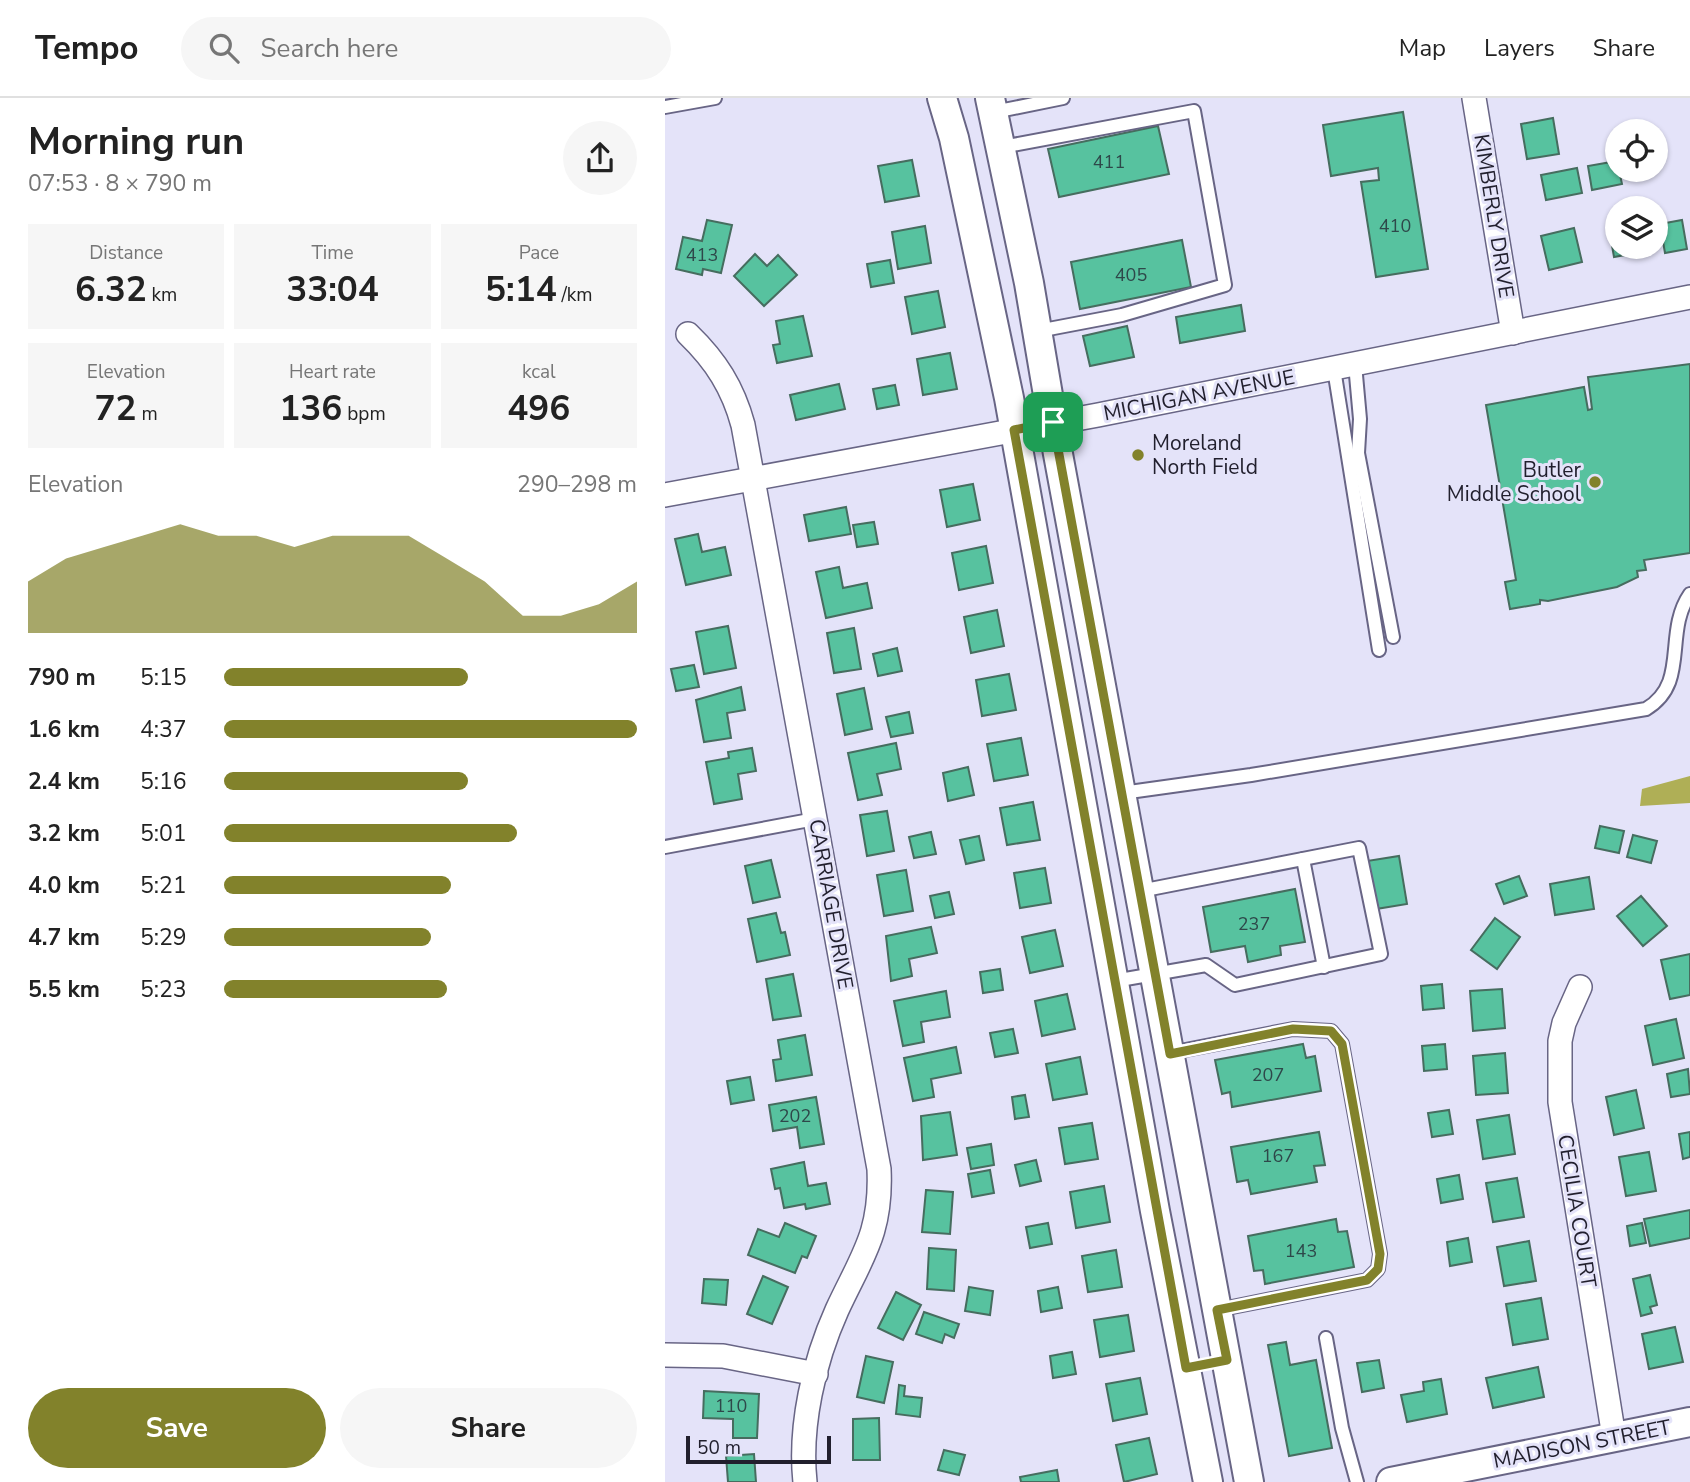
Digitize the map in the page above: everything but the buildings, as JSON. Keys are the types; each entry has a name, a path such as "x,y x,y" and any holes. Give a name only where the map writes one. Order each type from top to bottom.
{"street":[{"path":"942,98 991,312 1014,430 1208,1482"},
{"name":"KIMBERLY DRIVE","path":"1474,98 1513,333"},
{"path":"992,105 1036,318 1077,555 1249,1482"},
{"name":"MICHIGAN AVENUE","path":"665,495 1014,430 1690,297"},
{"path":"991,312 1036,318"},
{"name":"CARRIAGE DRIVE","path":"688,334 717,365 737,402 754,479 879,1170 881,1200 870,1244 837,1311 816,1374 806,1435 805,1482"},
{"path":"1038,562 1077,555"},
{"name":"CECILIA COURT","path":"1580,988 1564,1023 1560,1041 1560,1102 1613,1437"},
{"path":"665,1355 723,1356 816,1374"},
{"path":"1186,1368 1227,1360"},
{"name":"MADISON STREET","path":"1391,1482 1690,1422"}],"lane":[{"path":"665,107 715,98"},
{"path":"992,105 1063,98"},
{"path":"1002,147 1194,111 1225,285 1122,315 1036,318"},
{"path":"1344,366 1360,419 1358,453 1393,637"},
{"path":"1344,366 1379,650"},
{"path":"1122,793 1251,775 1646,709 1665,697 1677,679 1682,657 1680,613 1690,594"},
{"path":"665,848 815,819"},
{"path":"1114,981 1206,965 1235,985 1381,954 1359,848 1140,891"},
{"path":"1303,859 1324,967"},
{"path":"1170,1054 1293,1029 1331,1031 1342,1044 1380,1254 1378,1269 1367,1280 1217,1310"},
{"path":"1325,1338 1342,1428 1357,1482"}],"shaded area":[{"path":"1690,776 1690,803 1640,806 1642,789"}],"place":[{"name":"Moreland North Field","path":"1138,455"},
{"name":"Butler Middle School","path":"1595,482"}],"route":[{"path":"1053,422 1170,1054 1293,1029 1317,1028 1331,1031 1342,1044 1380,1254 1378,1269 1367,1280 1217,1310 1227,1360 1186,1368 1155,1211 1014,430 1053,422"}]}
